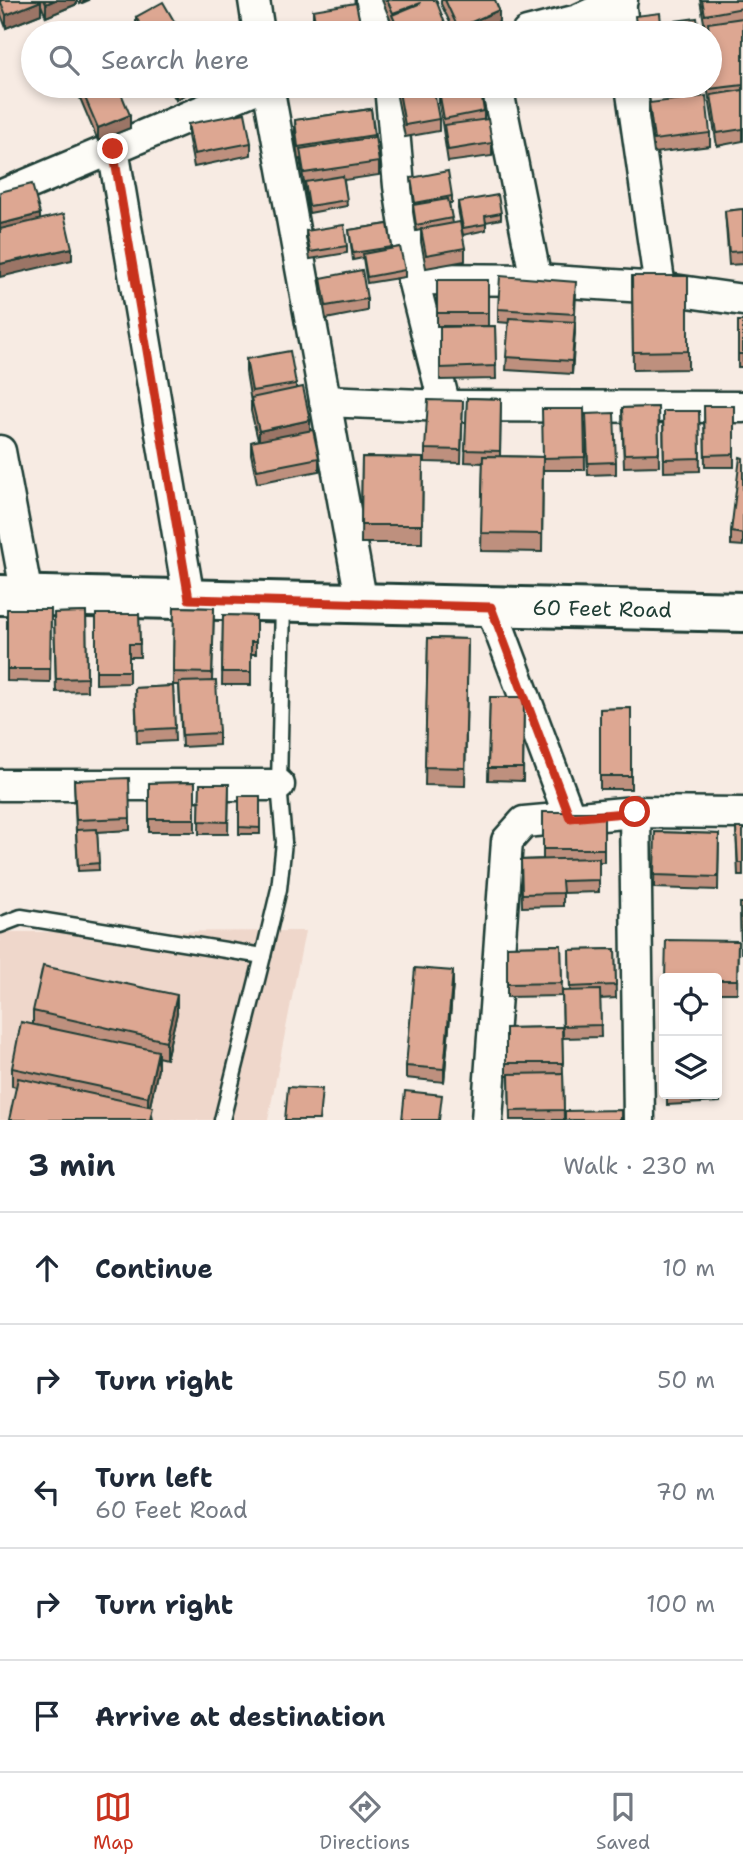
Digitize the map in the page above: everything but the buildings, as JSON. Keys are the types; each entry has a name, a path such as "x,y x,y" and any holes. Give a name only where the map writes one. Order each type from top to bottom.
{"street":[{"path":"371,0 376,21"},
{"path":"574,21 621,0 623,21"},
{"path":"0,196 233,98"},
{"path":"270,98 362,604"},
{"path":"391,98 399,186 413,279 446,406"},
{"path":"499,98 536,280"},
{"path":"633,98 660,288"},
{"path":"113,149 189,599"},
{"path":"413,279 536,280 660,288 743,300"},
{"path":"325,401 446,406 743,407"},
{"path":"0,451 14,595"},
{"name":"60 Feet Road","path":"14,595 743,612"},
{"path":"491,607 570,818"},
{"path":"0,785 279,785"},
{"path":"635,812 639,1120"},
{"path":"487,1120 507,841 524,822 635,812 743,813"}],"lane":[{"path":"222,1120 279,889 284,842 279,785 283,601"},
{"path":"0,925 21,916 263,956"}],"shaded area":[{"path":"305,931 268,1120 0,1120 0,932"}],"route":[{"path":"113,149 189,599 491,607 570,818 635,812"}]}
